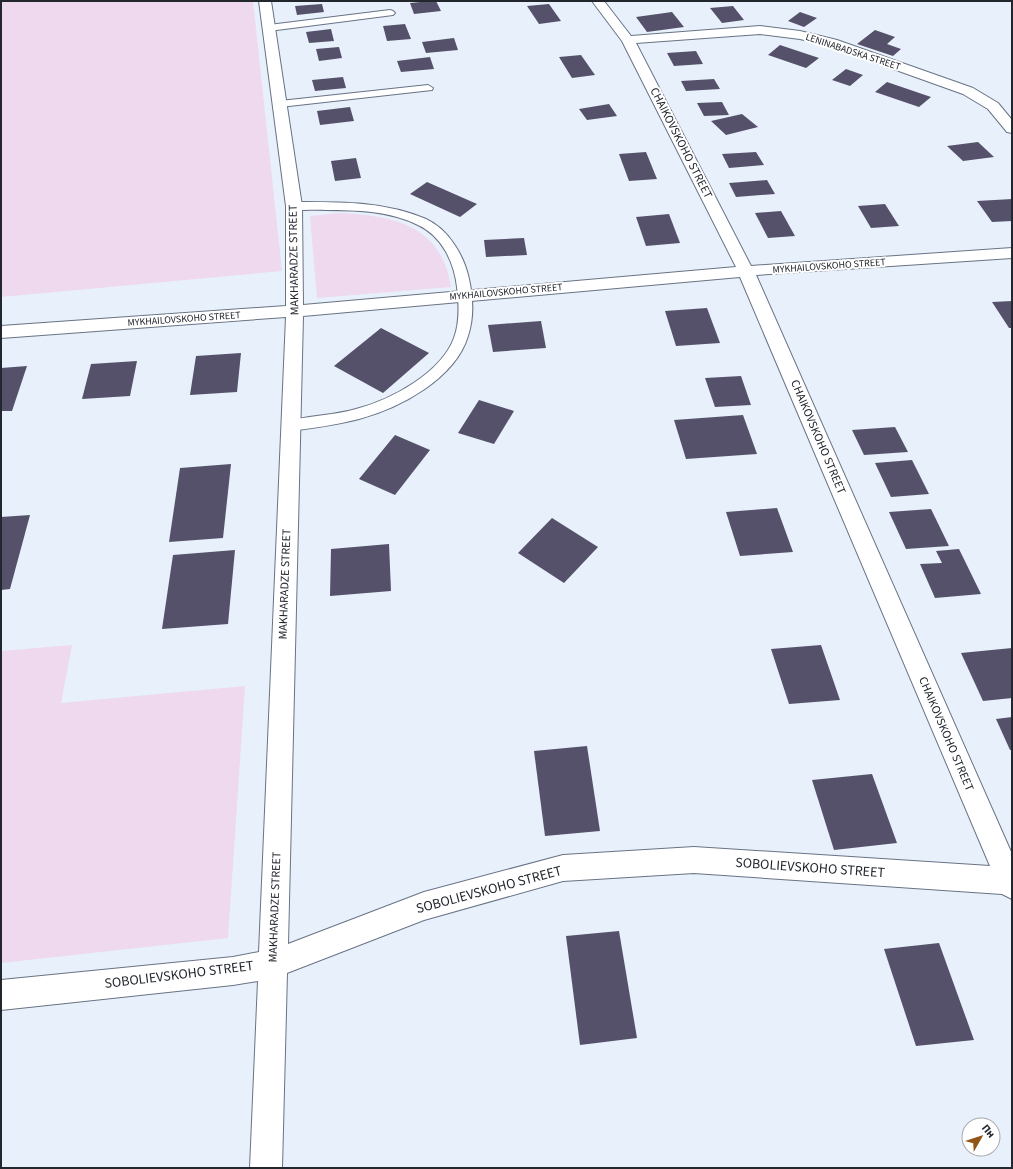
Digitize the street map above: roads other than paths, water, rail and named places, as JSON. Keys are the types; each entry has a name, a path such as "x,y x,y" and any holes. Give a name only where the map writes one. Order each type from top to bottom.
{"street":[{"name":"MAKHARADZE STREET","path":"265,1 294,206 295,311 266,1168"},
{"name":"CHAIKOVSKOHO STREET","path":"598,1 628,40 746,271 1011,883"},
{"name":"LENINABADSKA STREET","path":"628,40 760,30 800,35 833,43 968,91 993,106 1012,130"},
{"name":"MYKHAILOVSKOHO STREET","path":"1,332 295,311 746,271 1012,253"},
{"name":"SOBOLIEVSKOHO STREET","path":"1,995 234,971 273,964 424,906 563,868 694,860 1011,883"}],"lane":[{"path":"269,28 390,13"},
{"path":"280,104 428,88"},
{"path":"290,426 328,421 360,414 392,400 424,383 446,361 458,344 464,324 465,296 462,273 456,260 441,237 423,222 400,214 371,208 294,206"}]}
